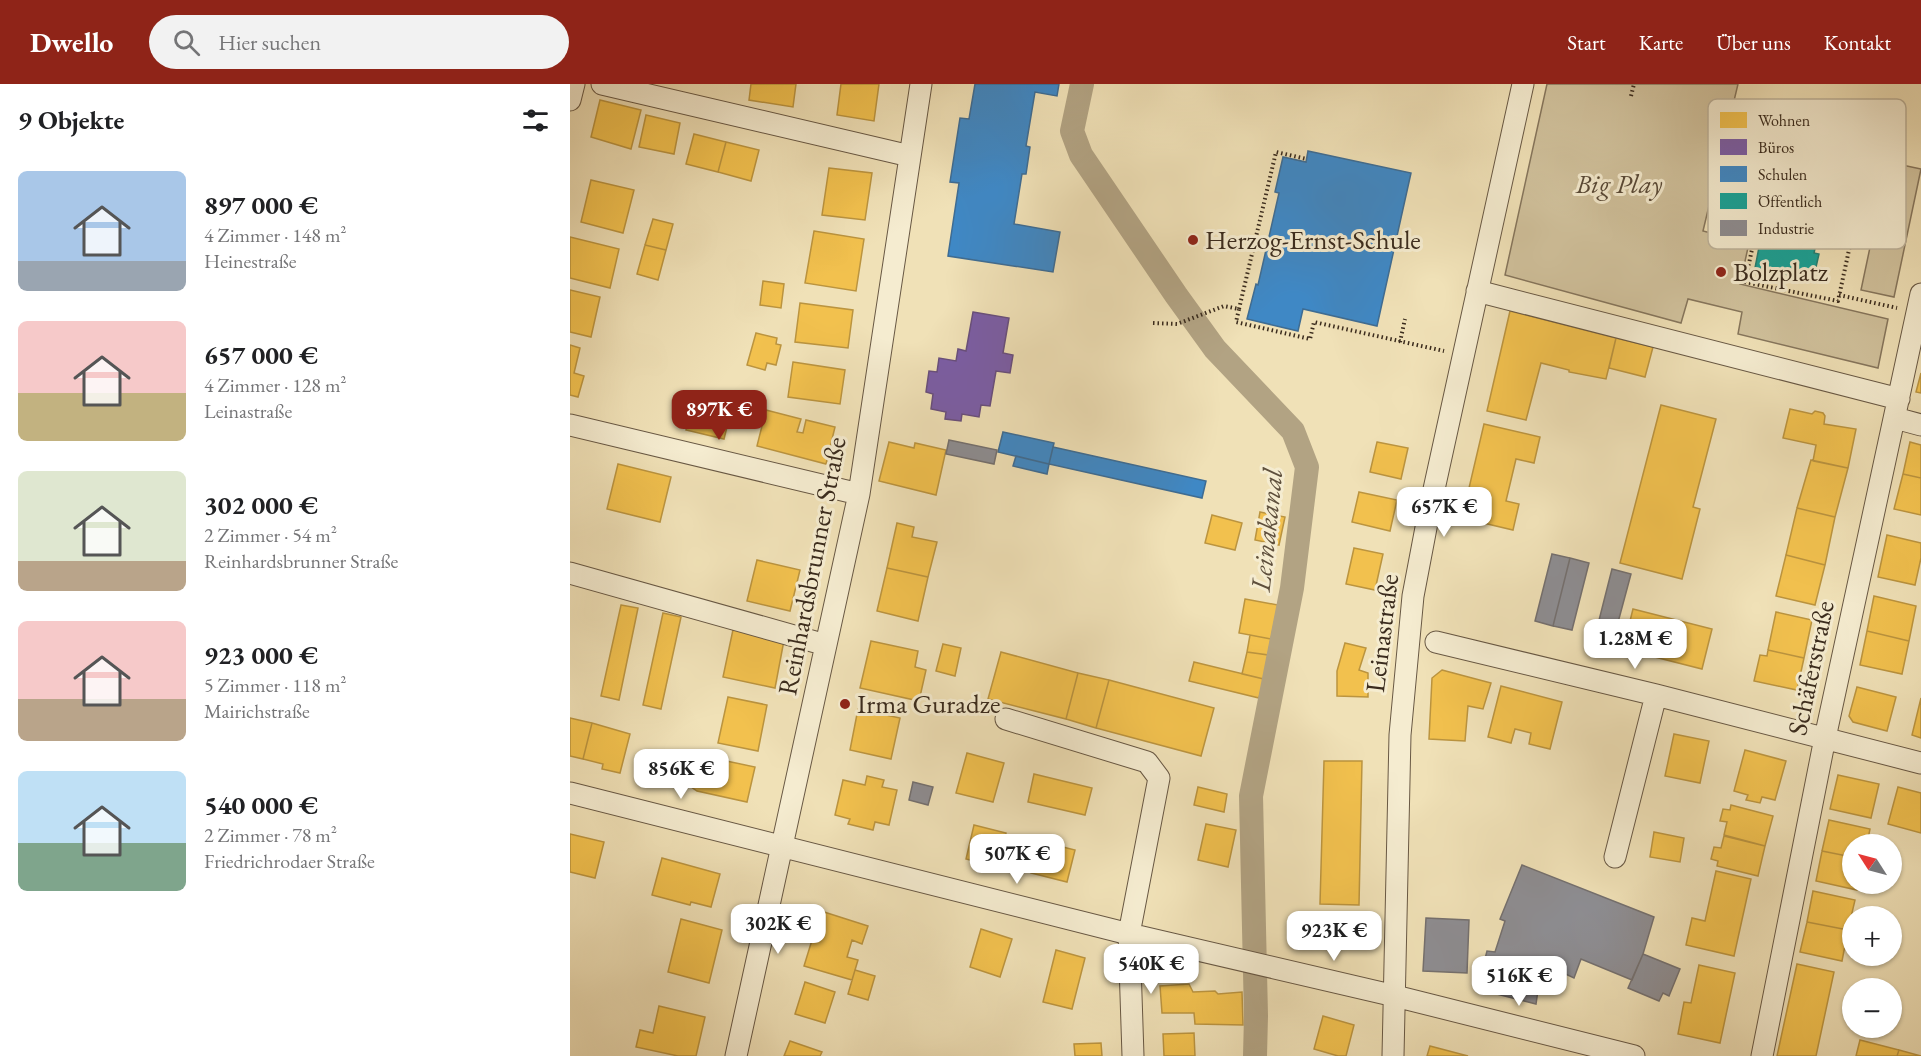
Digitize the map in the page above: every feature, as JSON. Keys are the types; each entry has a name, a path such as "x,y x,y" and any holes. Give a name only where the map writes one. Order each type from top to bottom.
{"street":[{"path":"570,100 574,84"},
{"path":"602,84 910,156"},
{"name":"Reinhardsbrunner Straße","path":"736,1056 859,495 921,84"},
{"name":"Leinastraße","path":"1393,1056 1400,735 1406,658 1417,573 1523,84"},
{"path":"1477,291 1897,408 1921,425"},
{"name":"Schäferstraße","path":"1762,1056 1825,738 1919,303"},
{"path":"570,425 859,495"},
{"path":"570,573 826,645"},
{"path":"1436,642 1656,695 1921,763"},
{"path":"1615,857 1656,695"},
{"path":"1006,719 1147,762 1159,778 1130,934 1133,1056"},
{"path":"570,793 1130,934 1395,996 1634,1056"}],"path":[{"path":"1631,96 1634,84"},
{"path":"1307,159 1276,152 1236,322 1310,339 1314,322 1463,356"},
{"path":"1753,249 1745,282 1838,301 1849,249"},
{"path":"1839,296 1919,303"},
{"path":"1153,323 1177,324 1224,306 1239,309"},
{"path":"1401,342 1405,319"}],"green space":[{"name":"Big Play","path":"1547,84 1738,84 1734,99 1708,99 1708,210 1703,231 1708,232 1708,249 1748,249 1740,284 1888,319 1878,368 1738,334 1742,312 1688,299 1681,323 1505,275"},
{"path":"1906,166 1921,169 1906,240"},
{"path":"1870,249 1904,249 1894,297 1861,290"}],"building: Wohnen":[{"path":"751,84 796,84 793,107 749,100"},
{"path":"841,84 879,84 874,121 837,115"},
{"path":"600,100 641,110 631,149 591,137"},
{"path":"646,115 680,123 674,154 639,147"},
{"path":"694,134 726,142 718,172 686,164"},
{"path":"726,142 759,150 751,181 718,172"},
{"path":"829,168 872,173 865,220 822,215"},
{"path":"591,180 634,190 623,233 581,222"},
{"path":"653,219 673,224 666,250 645,245"},
{"path":"814,231 864,239 856,291 805,283"},
{"path":"570,237 619,249 610,288 570,278"},
{"path":"645,245 666,250 658,280 637,274"},
{"path":"763,281 784,284 781,308 760,305"},
{"path":"570,290 600,297 591,337 570,332"},
{"path":"800,303 853,310 848,348 795,342"},
{"path":"1510,311 1616,338 1606,379 1569,372 1569,370 1541,363 1526,420 1487,411"},
{"path":"756,333 777,338 776,344 781,345 776,365 767,363 765,370 747,365"},
{"path":"1616,338 1653,347 1645,377 1609,368"},
{"path":"570,345 580,348 574,373 584,376 578,397 570,395"},
{"path":"793,362 845,370 840,404 788,397"},
{"path":"1921,373 1921,393 1916,392"},
{"path":"694,398 732,407 724,439 686,430"},
{"path":"1661,405 1716,419 1693,507 1700,509 1682,579 1620,563"},
{"path":"1790,409 1812,414 1815,411 1823,413 1824,424 1856,429 1848,468 1813,461 1816,445 1783,438"},
{"path":"766,410 801,419 797,432 803,433 806,420 835,427 826,464 757,446"},
{"path":"1484,424 1540,437 1534,463 1516,459 1506,501 1519,504 1513,530 1462,518"},
{"path":"889,442 914,448 915,443 946,450 936,495 879,481"},
{"path":"1377,442 1408,448 1401,479 1370,472"},
{"path":"1910,442 1921,445 1921,478 1903,474"},
{"path":"1811,460 1848,468 1835,517 1797,508"},
{"path":"618,464 671,477 660,522 607,509"},
{"path":"1903,474 1921,478 1921,515 1894,509"},
{"path":"1359,492 1397,500 1390,531 1352,522"},
{"path":"1797,508 1835,517 1825,565 1786,555"},
{"path":"1260,512 1285,517 1279,545 1255,540"},
{"path":"1212,515 1242,523 1235,550 1205,543"},
{"path":"897,523 914,527 912,537 937,542 928,577 887,568"},
{"path":"1887,535 1921,543 1921,558 1915,585 1878,577"},
{"path":"1354,548 1383,554 1375,590 1346,584"},
{"path":"1786,555 1825,565 1815,605 1776,596"},
{"path":"757,560 800,570 790,611 747,601"},
{"path":"887,568 928,577 918,621 877,611"},
{"path":"1874,596 1916,606 1909,641 1867,631"},
{"path":"1245,599 1278,605 1271,639 1239,633"},
{"path":"621,605 638,608 619,700 601,696"},
{"path":"1633,609 1712,629 1702,669 1623,649"},
{"path":"1776,612 1812,620 1804,658 1768,650"},
{"path":"663,613 681,617 661,709 643,705"},
{"path":"734,625 785,635 775,688 723,677"},
{"path":"1867,631 1909,641 1902,674 1860,665"},
{"path":"1250,635 1271,639 1268,655 1247,652"},
{"path":"871,641 918,651 915,667 926,670 919,701 860,688"},
{"path":"1345,643 1366,648 1359,670 1368,673 1368,697 1337,696 1337,671"},
{"path":"943,644 961,648 955,676 936,671"},
{"path":"1768,650 1804,658 1797,690 1754,681 1760,655 1767,656"},
{"path":"1001,652 1078,673 1066,719 988,699"},
{"path":"1247,652 1268,655 1264,679 1242,674"},
{"path":"1194,662 1264,679 1259,698 1189,681"},
{"path":"1442,670 1491,683 1483,709 1468,706 1465,741 1429,739 1432,678"},
{"path":"1078,673 1109,680 1096,728 1066,719"},
{"path":"1109,680 1214,708 1201,756 1096,728"},
{"path":"1501,686 1562,702 1550,749 1529,744 1531,733 1515,729 1511,743 1488,737"},
{"path":"1857,687 1896,697 1887,731 1853,722 1849,716"},
{"path":"728,697 767,705 758,751 718,743"},
{"path":"1921,698 1921,738 1912,735"},
{"path":"858,709 900,718 891,759 850,750"},
{"path":"570,718 592,723 583,759 570,756"},
{"path":"592,723 630,734 620,773 602,769 603,764 583,759"},
{"path":"1674,734 1709,741 1700,783 1665,776"},
{"path":"1745,750 1786,761 1775,800 1762,797 1760,803 1746,800 1748,795 1734,791"},
{"path":"967,753 1004,763 993,802 956,793"},
{"path":"693,754 755,767 747,802 697,791 678,778 684,756 692,758"},
{"path":"1324,761 1362,761 1359,905 1320,904"},
{"path":"1034,774 1092,788 1085,815 1028,802"},
{"path":"1838,775 1879,784 1871,818 1830,809"},
{"path":"867,776 884,780 882,787 897,790 889,825 875,822 873,830 848,824 850,819 835,815 843,780 865,785"},
{"path":"1198,787 1227,794 1224,812 1194,805"},
{"path":"1898,787 1921,793 1921,833 1888,824"},
{"path":"1731,805 1773,816 1765,846 1724,835 1727,822 1720,821 1723,809 1730,810"},
{"path":"1829,820 1870,829 1869,834 1842,834 1842,855 1822,851"},
{"path":"1206,824 1236,830 1228,867 1198,860"},
{"path":"974,825 1006,833 998,867 966,859"},
{"path":"1654,832 1684,838 1680,862 1650,857"},
{"path":"570,834 604,842 595,878 570,872"},
{"path":"1724,836 1765,846 1758,876 1717,866 1718,861 1711,859 1714,847 1721,848"},
{"path":"1039,841 1075,850 1067,882 1031,873"},
{"path":"1822,851 1842,855 1842,887 1816,881"},
{"path":"662,858 720,874 711,907 691,902 690,905 652,895"},
{"path":"1716,871 1751,879 1734,956 1686,945 1692,918 1705,921"},
{"path":"1813,891 1855,900 1854,906 1842,906 1842,929 1807,922"},
{"path":"821,911 868,926 862,944 852,940 847,957 858,960 852,980 804,966"},
{"path":"681,919 722,930 709,983 668,972"},
{"path":"1807,922 1842,929 1842,961 1800,952"},
{"path":"981,929 1012,939 1000,977 970,967"},
{"path":"1056,950 1085,958 1072,1009 1043,1002"},
{"path":"1797,964 1834,972 1816,1056 1777,1056"},
{"path":"1699,965 1735,973 1720,1043 1678,1034 1684,1002 1691,1003"},
{"path":"855,970 875,976 868,1000 848,994"},
{"path":"805,982 835,992 825,1023 795,1014"},
{"path":"1189,984 1193,992 1215,991 1218,994 1242,992 1243,1025 1195,1024 1194,1013 1162,1013 1160,986"},
{"path":"659,1006 705,1017 696,1056 678,1056 636,1047 640,1030 653,1033"},
{"path":"1323,1016 1354,1025 1346,1056 1314,1049"},
{"path":"1194,1033 1195,1056 1164,1056 1163,1034"},
{"path":"1860,1040 1899,1050 1897,1056 1856,1056"},
{"path":"790,1041 822,1052 820,1056 784,1056"},
{"path":"1101,1043 1102,1056 1075,1056 1074,1044"},
{"path":"1430,1046 1468,1056 1427,1056"},
{"path":"1899,1050 1921,1056 1897,1056"}],"building: Büros":[{"path":"973,312 1009,318 1003,353 1013,355 1010,373 996,371 990,406 981,405 979,417 962,414 961,421 945,419 946,412 931,409 933,394 926,392 929,371 937,372 939,358 956,361 958,349 966,351"}],"building: Schulen":[{"path":"975,84 1059,84 1057,96 1035,92 1026,146 1030,147 1026,174 1022,174 1014,224 1060,232 1053,272 948,256 959,183 950,182 960,118 969,119"},
{"path":"1308,151 1411,173 1377,326 1303,309 1298,331 1247,319 1256,284 1258,285 1279,193 1275,192 1283,157 1306,162"},
{"path":"1003,432 1054,443 1049,464 998,452"},
{"path":"1053,447 1206,481 1202,498 1049,464"},
{"path":"1016,456 1049,464 1047,474 1013,466"}],"building: Öffentlich":[{"path":"1759,249 1815,249 1814,253 1819,254 1813,280 1755,268"}],"building: Industrie":[{"path":"949,440 997,450 994,464 946,454"},
{"path":"1552,554 1570,558 1553,626 1535,621"},
{"path":"1570,558 1589,563 1572,630 1553,626"},
{"path":"1612,569 1631,574 1613,641 1595,636"},
{"path":"913,782 933,787 928,805 909,800"},
{"path":"1522,865 1654,917 1643,954 1632,980 1581,959 1574,978 1542,963 1536,1004 1477,989 1487,951 1495,952 1505,921 1500,919"},
{"path":"1426,918 1469,920 1467,973 1423,971"},
{"path":"1643,954 1680,969 1669,996 1663,993 1659,1001 1628,988"}],"waterway":[{"name":"Leinakanal","path":"1082,84 1072,131 1081,155 1215,349 1293,431 1307,467 1292,588 1251,796 1255,1056"}],"place":[{"name":"Herzog-Ernst-Schule","path":"1193,240"},
{"name":"Bolzplatz","path":"1721,272"},
{"name":"Irma Guradze","path":"845,704"}]}
